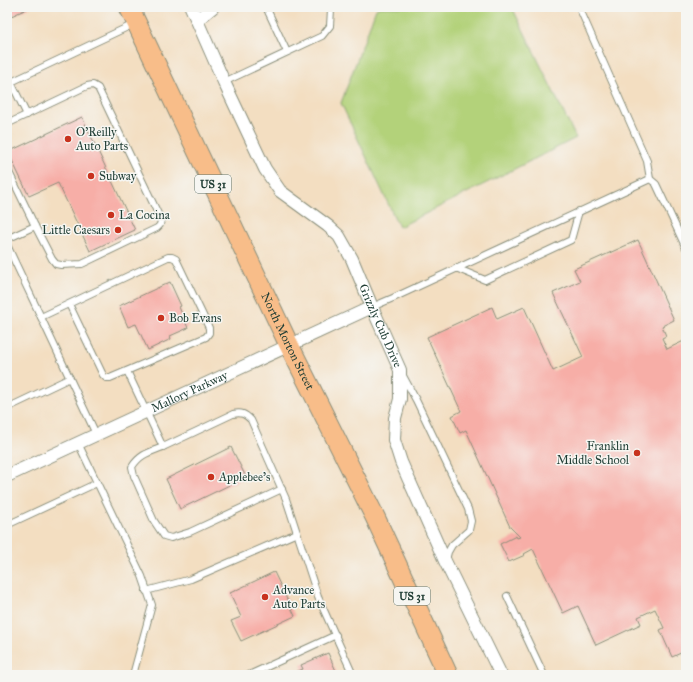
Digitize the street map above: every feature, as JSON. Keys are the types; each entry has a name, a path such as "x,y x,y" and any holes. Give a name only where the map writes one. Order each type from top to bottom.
{"main road":[{"name":"North Morton Street","path":"133,15 290,345 375,517 448,675"}],"street":[{"name":"Grizzly Cub Drive","path":"191,7 265,169 280,191 328,226 339,236 352,259 400,370 400,399 395,418 394,440 401,462 445,561 501,675"},
{"path":"197,20 213,7"},
{"name":"Mallory Parkway","path":"7,476 372,307"}],"lane":[{"path":"266,7 287,52"},
{"path":"224,82 322,36 330,26 332,9 330,7"},
{"path":"579,7 647,161 650,179 656,184 686,248"},
{"path":"9,83 133,15"},
{"path":"7,74 9,83 26,115"},
{"path":"7,124 93,84 98,88 161,220 160,225 157,228 82,264 56,264 35,226 7,168"},
{"path":"372,307 650,179"},
{"path":"456,268 485,280 571,240 579,212"},
{"path":"7,239 35,226"},
{"path":"7,245 96,434"},
{"path":"41,317 168,257 176,259 209,328 209,333 206,337 110,378 106,378 103,375 69,304"},
{"path":"400,370 468,509 471,521 469,530 452,545 445,561"},
{"path":"127,371 163,446"},
{"path":"7,408 70,378"},
{"path":"282,489 190,532 171,538 164,536 154,521 134,476 132,467 136,460 144,454 233,414 239,413 246,415 251,420 282,489 318,597 353,675"},
{"path":"78,443 142,576 152,606 133,675"},
{"path":"7,526 97,483"},
{"path":"146,590 191,579 297,533"},
{"path":"507,596 544,675"},
{"path":"249,675 336,635"}],"green space":[{"path":"380,7 512,7 576,138 399,227 341,103 376,9"}],"building":[{"path":"7,7 31,7 7,18"},
{"path":"82,117 135,230 90,251 58,183 29,196 8,152"},
{"path":"638,240 674,320 662,326 666,336 662,338 667,349 686,340 686,654 684,655 683,652 672,657 660,630 664,628 655,609 638,617 641,624 596,645 578,606 563,613 533,549 524,554 525,555 509,562 500,544 516,536 517,538 520,537 510,527 466,430 460,433 452,416 461,411 427,337 492,307 497,319 524,307 553,371 583,357 553,293 580,281 574,269"},
{"path":"170,282 181,306 179,307 188,328 170,336 171,339 148,350 136,324 128,327 119,306"},
{"path":"231,447 246,477 180,509 166,479"},
{"path":"274,572 295,616 241,641 231,621 241,617 230,593"},
{"path":"328,653 337,673 333,675 289,675 303,669 301,665"}],"place":[{"name":"O'Reilly Auto Parts","path":"68,139"},
{"name":"Subway","path":"91,176"},
{"name":"La Cocina","path":"111,215"},
{"name":"Little Caesars","path":"118,230"},
{"name":"Bob Evans","path":"161,318"},
{"name":"Franklin Middle School","path":"637,453"},
{"name":"Applebee's","path":"211,477"},
{"name":"Advance Auto Parts","path":"265,597"}]}
